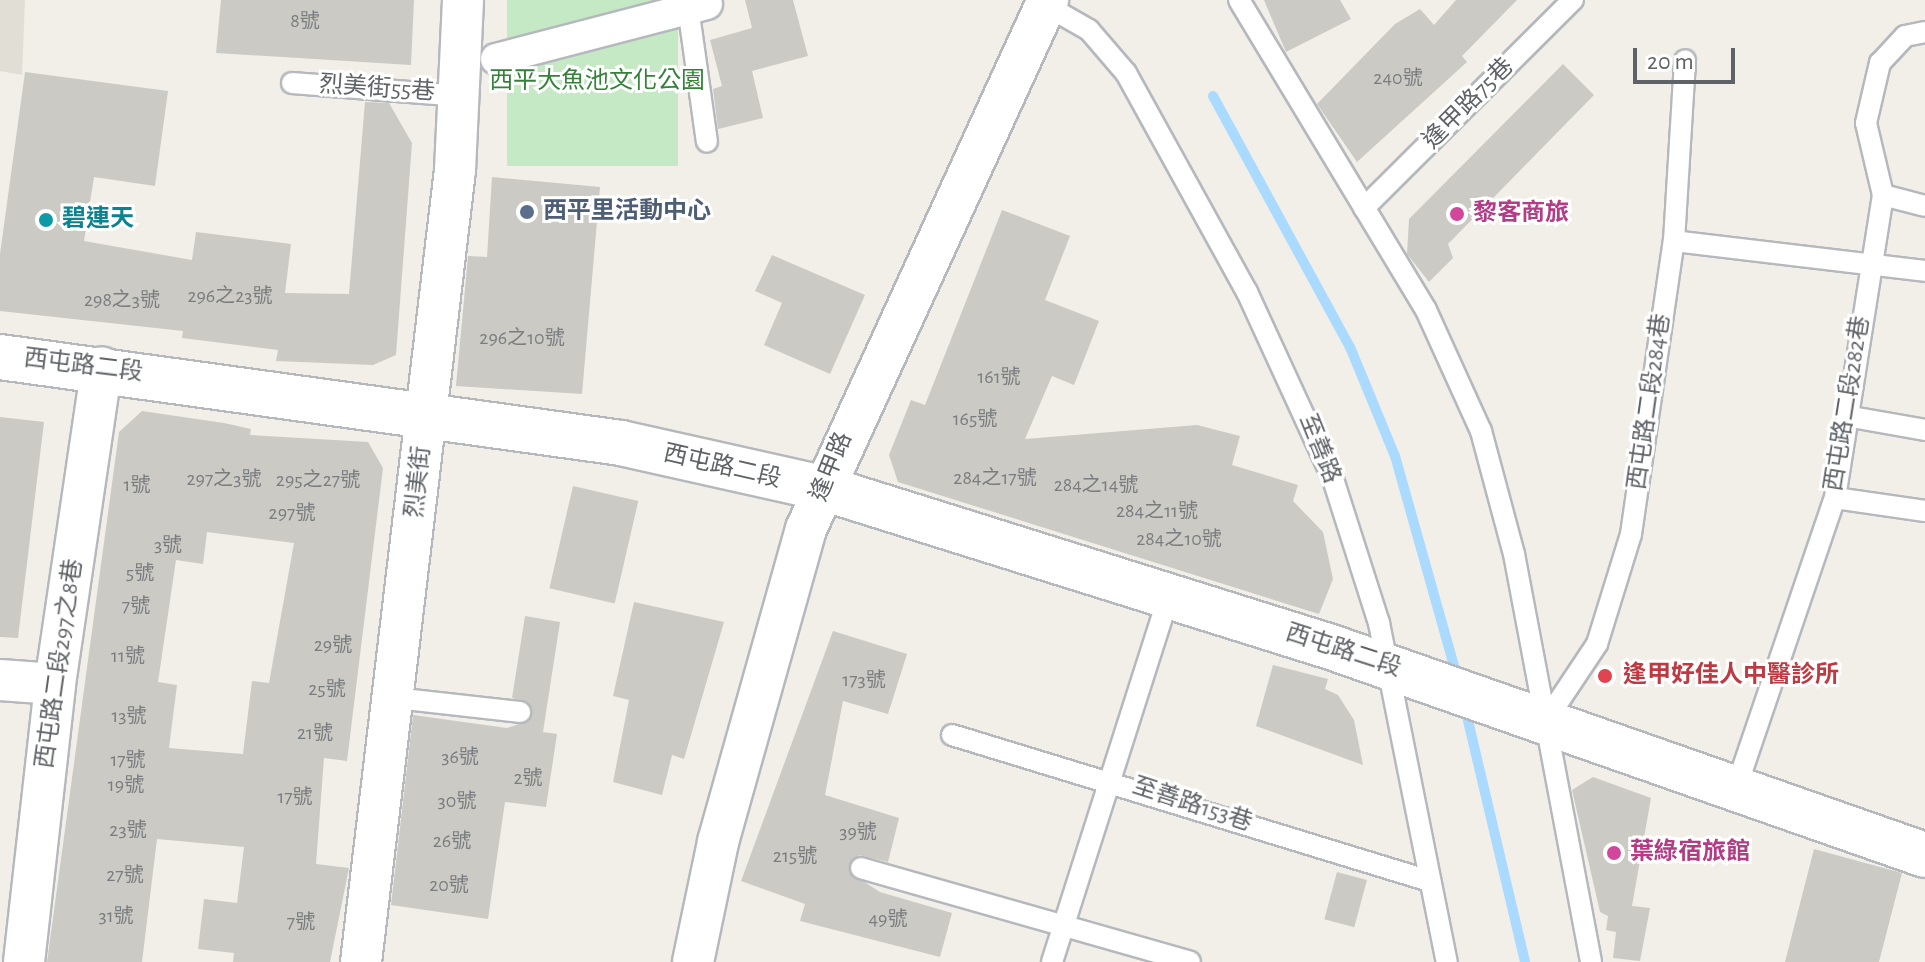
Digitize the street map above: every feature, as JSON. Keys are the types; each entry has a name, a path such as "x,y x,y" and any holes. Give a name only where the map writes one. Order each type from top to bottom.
{"street":[{"name":"烈美街","path":"361,962 395,698 462,96 463,0"},
{"name":"逢甲路","path":"693,962 718,842 823,488 1044,2"},
{"path":"496,59 694,4"},
{"name":"西屯路二段","path":"0,357 102,367 621,443 823,488 1405,672 1545,722"},
{"name":"西屯路二段297之8巷","path":"24,962 55,684 102,367"},
{"path":"0,680 55,684"},
{"path":"1545,722 1925,855"}],"lane":[{"path":"1239,0 1426,310 1481,431 1514,554 1591,962"},
{"name":"逢甲路75巷","path":"1364,208 1573,0"},
{"name":"至善路","path":"1044,2 1089,30 1126,73 1247,292 1333,479 1405,672 1430,881 1447,962"},
{"path":"694,4 707,142"},
{"name":"西屯路二段282巷","path":"1735,791 1835,498 1870,261 1883,195 1866,123 1880,63 1905,36 1925,32"},
{"name":"西屯路二段284巷","path":"1545,722 1597,644 1631,534 1674,241 1685,60"},
{"name":"烈美街55巷","path":"292,83 462,96"},
{"path":"1883,195 1925,206"},
{"path":"1674,241 1870,261 1925,271"},
{"path":"1846,416 1925,430"},
{"path":"1835,498 1925,511"},
{"path":"1052,962 1061,925 1169,596"},
{"path":"395,698 520,712"},
{"name":"至善路153巷","path":"952,735 1111,779 1430,881"},
{"path":"861,868 1190,962"}],"shaded area":[{"path":"0,0 25,0 22,75 0,71"}],"green space":[{"name":"西平大魚池文化公園","path":"507,0 678,0 678,166 507,166"}],"building":[{"path":"221,0 414,0 411,65 216,53"},
{"path":"745,0 793,0 808,56 752,71 763,118 718,129 713,89 722,86 710,40 752,28"},
{"path":"1264,0 1340,0 1351,19 1286,52"},
{"path":"1456,0 1517,0 1462,56 1467,62 1357,162 1317,104 1395,24 1420,9 1434,25"},
{"path":"1563,64 1594,95 1448,244 1453,258 1429,282 1407,254 1409,219"},
{"path":"25,72 168,91 155,186 94,177 84,241 192,260 196,232 291,244 285,293 349,294 365,102 389,103 412,143 396,355 373,365 276,361 278,350 182,338 183,331 0,311 0,254"},
{"path":"492,177 600,187 582,394 456,386 468,256 487,257"},
{"path":"1002,210 1070,236 1045,300 1099,321 1074,385 1052,376 1025,439 1197,425 1240,436 1232,465 1298,485 1293,501 1323,532 1333,579 1319,614 898,482 889,455 911,400 925,405"},
{"path":"772,255 865,295 830,374 764,345 782,303 755,291"},
{"path":"142,411 251,429 250,435 368,442 383,468 347,761 324,758 316,864 349,868 330,962 233,962 234,953 198,949 204,899 237,903 244,847 157,839 142,962 47,962 119,432","holes":["207,532 294,543 269,683 252,681 243,754 169,748 177,685 158,682 176,560 203,564"]},
{"path":"0,417 44,422 18,638 0,637"},
{"path":"573,486 638,501 615,603 549,588"},
{"path":"634,602 724,622 684,759 672,755 662,795 613,782 629,700 613,696"},
{"path":"525,616 560,622 543,732 557,734 546,807 505,802 488,919 391,905 413,715 507,728 530,720 528,702 512,698"},
{"path":"833,631 907,654 888,714 843,701 825,795 899,818 888,862 859,855 849,872 880,892 952,913 940,957 800,921 805,904 741,881"},
{"path":"1273,665 1328,679 1325,689 1338,695 1354,720 1363,765 1256,726"},
{"name":"葉綠宿旅館","path":"1593,777 1651,798 1632,906 1650,908 1640,961 1613,958 1616,932 1606,930 1608,916 1600,912 1572,790"},
{"path":"1814,849 1902,873 1879,962 1785,962"},
{"path":"1337,872 1367,880 1354,927 1324,919"}],"waterway":[{"path":"1213,96 1350,347 1395,456 1457,677"},
{"path":"1465,708 1525,962"}],"place":[{"name":"西平里活動中心","path":"527,212"},
{"name":"黎客商旅","path":"1457,214"},
{"name":"碧連天","path":"46,220"},
{"name":"逢甲好佳人中醫診所","path":"1605,676"},
{"name":"葉綠宿旅館","path":"1614,853"}]}
